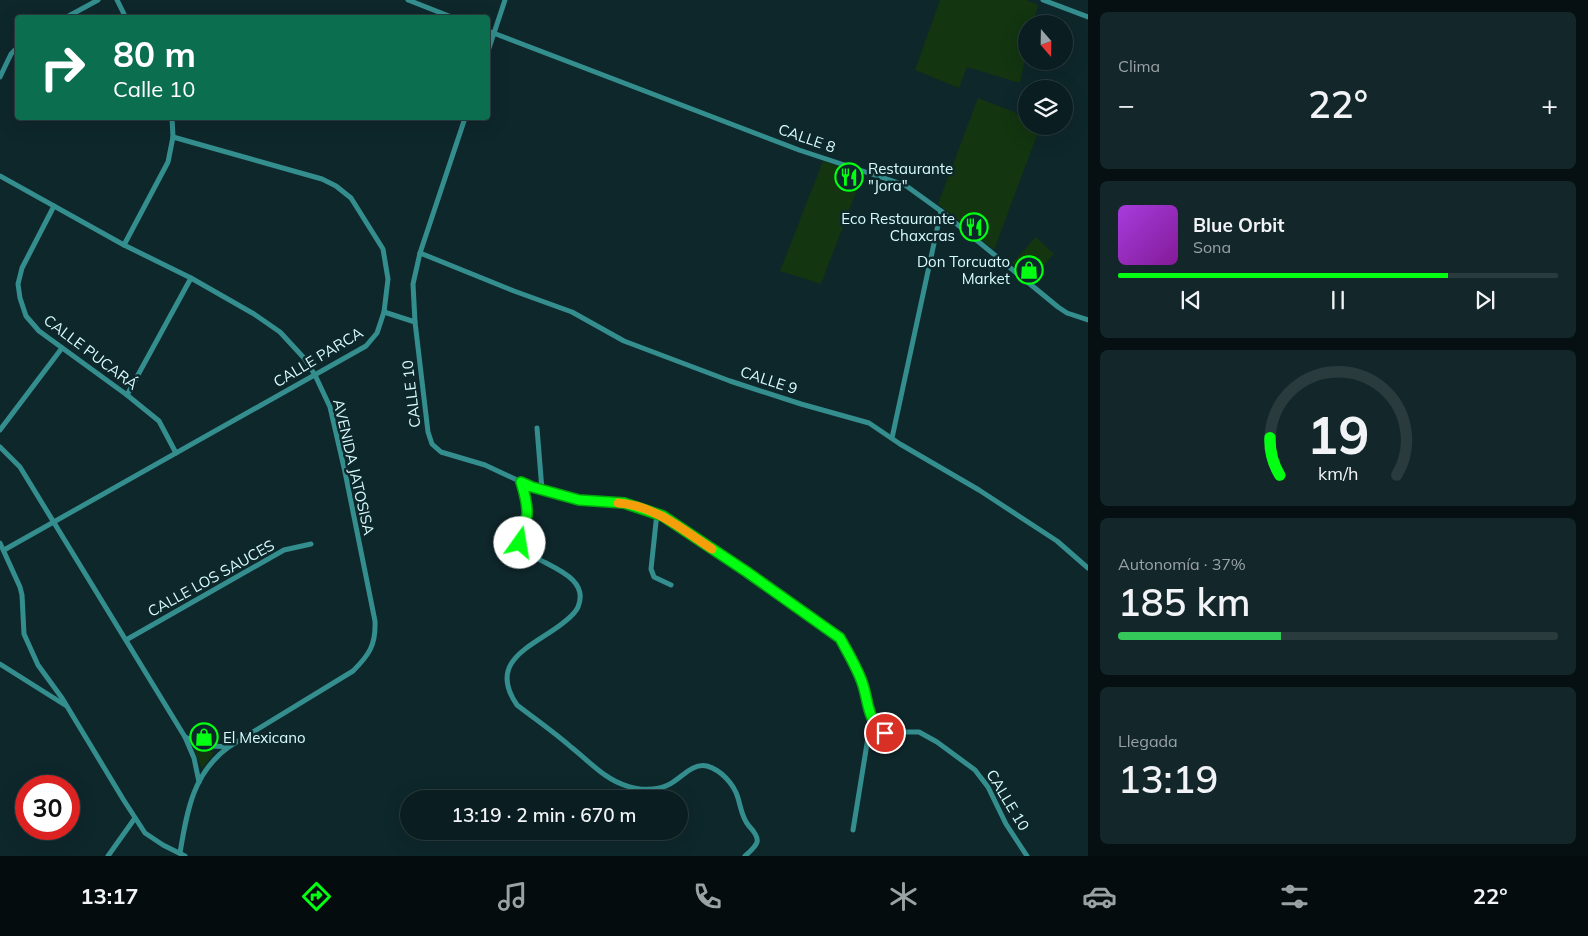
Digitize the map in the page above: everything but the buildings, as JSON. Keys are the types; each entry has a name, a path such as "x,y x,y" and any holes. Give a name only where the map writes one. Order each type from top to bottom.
{"street":[{"path":"70,15 98,0"},
{"path":"117,0 124,15"},
{"path":"408,0 446,15"},
{"path":"490,45 505,0"},
{"path":"1043,0 1088,17"},
{"name":"CALLE 8","path":"490,32 799,150 898,182 912,189 941,211 1058,307 1072,315 1088,320"},
{"path":"0,77 15,50"},
{"path":"124,245 168,162 173,137 172,120"},
{"name":"CALLE 10","path":"465,120 420,253 413,284 415,322 428,432 432,444 441,452 485,465 542,490 579,500 624,503 657,513 747,572 840,638 862,683 871,719 878,728 890,735 919,732 937,742 974,770 988,786 1006,824 1027,856"},
{"name":"CALLE PARCA","path":"4,550 315,375 369,343 377,333 384,312 388,279 383,249 351,198 336,186 322,179 173,137"},
{"name":"AVENIDA JATOSISA","path":"0,176 124,245 190,278 254,314 280,332 304,358 315,375 330,407 349,490 375,621 372,649 353,671 230,746 209,765 199,782 186,822 183,854"},
{"name":"CALLE PUCARÁ","path":"54,206 22,268 18,284 26,316 40,331 127,394 159,421 176,453"},
{"path":"892,438 941,211"},
{"name":"CALLE 9","path":"420,253 572,312 624,341 730,381 801,404 862,420 978,490 1057,541 1088,568"},
{"path":"127,394 190,278"},
{"path":"384,312 415,322"},
{"path":"0,430 62,348"},
{"path":"537,428 542,490"},
{"name":"AVENIDA JATOSISA","path":"0,447 20,467 185,737 194,758 199,782"},
{"path":"521,482 527,508 519,535 521,546 532,556 566,573 576,585 580,600 579,606 573,615 552,632 522,651 512,662 507,675 507,684 512,697 517,705 572,747 598,771 626,786 652,789 661,788 698,766 708,766 718,772 734,788 746,822 758,838 757,844 745,856"},
{"path":"657,513 652,573 654,577 671,585"},
{"path":"0,543 22,595 24,634 38,665 135,818 150,837 183,854"},
{"name":"CALLE LOS SAUCES","path":"126,640 284,550 311,544"},
{"path":"0,664 65,706"},
{"path":"853,830 871,719"},
{"path":"185,737 195,743 206,746 230,746"},
{"path":"108,856 135,818"}],"green space":[{"path":"940,0 1026,0 1038,5 1035,15 1018,15 1018,70 1023,70 1021,80 1018,80 1018,82 967,67 959,88 915,70"},
{"path":"978,98 1018,115 1018,135 1037,135 994,250 938,204"},
{"path":"823,161 863,174 821,284 780,271"},
{"path":"1036,237 1054,254 1031,279 1012,263"},
{"path":"196,748 213,752 202,769 195,751"}],"slow traffic":[{"path":"618,503 657,513 712,549"}],"place":[{"name":"Restaurante \"Jora\"","path":"849,177"},
{"name":"Eco Restaurante Chaxcras","path":"974,227"},
{"name":"Don Torcuato Market","path":"1029,270"},
{"name":"El Mexicano","path":"204,737"}],"route":[{"path":"520,543 519,535 524,524 527,508 521,482 532,487 579,500 624,503 663,516 747,572 840,638 862,683 871,719 885,733"}]}
